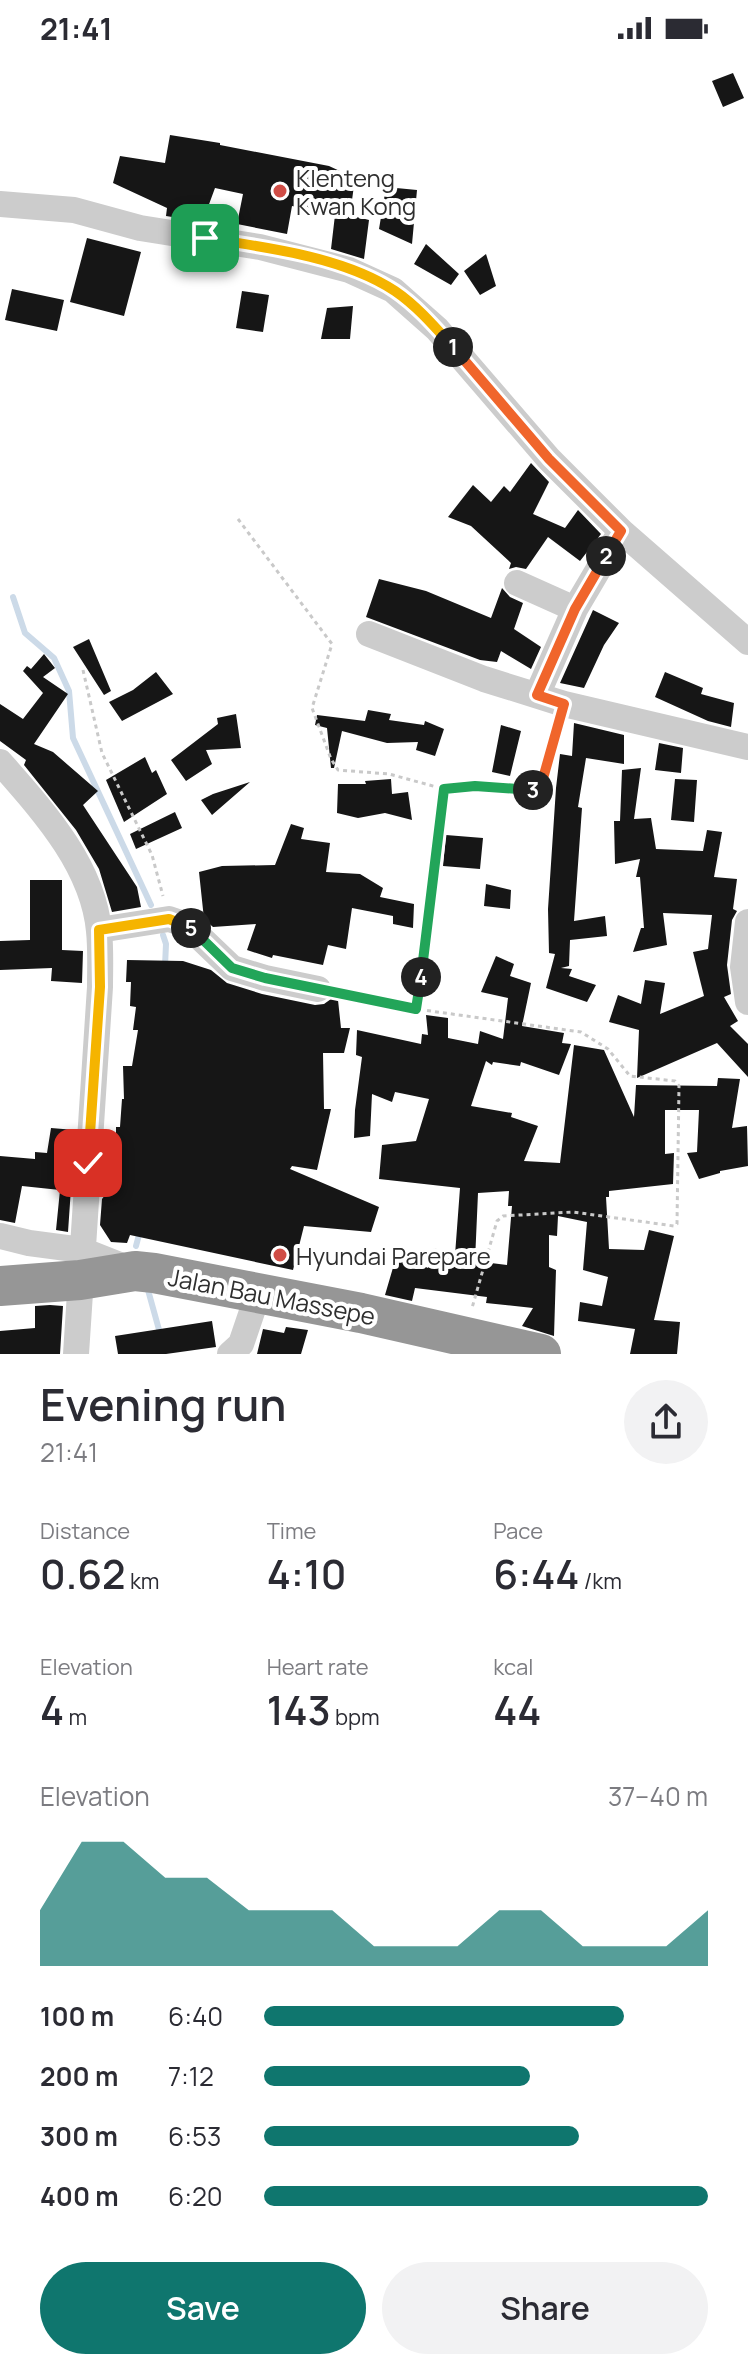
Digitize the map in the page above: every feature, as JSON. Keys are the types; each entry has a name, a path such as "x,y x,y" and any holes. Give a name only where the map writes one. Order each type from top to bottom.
{"highway":[{"name":"Jalan Bau Massepe","path":"0,1286 81,1265 135,1271 361,1313 541,1354"}],"street":[{"path":"0,204 74,210 140,228 260,247 349,270 393,290 437,329 549,459 621,531 748,642"},
{"path":"537,695 575,609 621,531"},
{"path":"517,583 575,609"},
{"path":"369,634 484,679 564,704 748,747"},
{"path":"0,762 48,817 89,886 99,930 100,987 76,1354"},
{"path":"99,930 169,919 187,925 232,968 318,989"},
{"path":"748,922 743,967 748,1002"},
{"path":"0,1236 29,1243 81,1265"},
{"path":"230,1354 241,1344 258,1294"}],"path":[{"path":"238,519 332,644 312,708 338,770 389,774 444,789 475,786 535,790 540,787 564,704"},
{"path":"83,670 102,753 152,855 169,919"},
{"path":"416,1009 444,789"},
{"path":"318,989 416,1009 581,1032 608,1049 630,1076 675,1081 679,1086 677,1224 573,1212 503,1216 497,1221 464,1336"}],"building":[{"path":"733,73 744,98 723,107 712,81"},
{"path":"170,135 329,166 355,178 350,215 369,220 364,259 331,249 335,215 292,206 287,234 237,224 243,194 215,188 208,207 198,206 197,221 166,216 167,208 113,183 120,156 165,163"},
{"path":"386,187 417,190 412,244 379,229"},
{"path":"87,238 141,252 124,316 70,302"},
{"path":"426,244 459,274 451,285 414,264"},
{"path":"486,254 496,286 480,295 464,271"},
{"path":"12,289 64,300 57,331 5,320"},
{"path":"242,291 269,295 263,332 236,328"},
{"path":"353,306 350,339 321,339 327,308"},
{"path":"531,463 549,482 533,514 565,528 578,510 601,534 580,561 548,537 526,569 509,569 511,563 471,526 448,517 473,485 491,502 504,486 510,492"},
{"path":"379,579 426,591 491,618 502,588 510,597 523,603 514,629 541,647 531,669 501,651 497,662 480,660 366,617"},
{"path":"593,610 619,623 604,645 584,688 560,683"},
{"path":"89,639 111,691 104,695 73,647"},
{"path":"44,654 55,668 43,677 68,694 34,744 53,752 98,791 83,805 137,887 141,907 112,912 99,869 76,830 24,765 26,760 0,741 0,704 23,719 43,693 23,671 27,666 31,669"},
{"path":"156,672 173,694 122,721 109,702 133,690"},
{"path":"665,672 703,688 701,694 734,703 731,727 708,721 655,697"},
{"path":"368,710 391,714 389,720 424,725 425,721 444,729 435,756 416,750 418,742 387,743 342,731 334,768 331,768 327,728 315,725 317,715 365,721"},
{"path":"236,714 241,748 206,750 212,764 186,781 171,760 218,724 217,718"},
{"path":"574,723 624,735 624,764 586,758 578,807 582,808 574,921 605,916 607,936 570,940 569,966 561,968 572,969 569,976 596,985 587,1002 546,988 555,954 549,953 548,909 556,788 560,754 572,756"},
{"path":"501,725 521,731 510,776 492,772"},
{"path":"659,743 683,748 681,773 655,770"},
{"path":"145,757 152,773 156,770 167,794 124,822 106,780"},
{"path":"641,768 634,819 651,818 656,849 703,851 707,830 722,832 714,877 737,879 733,909 737,911 732,920 727,965 731,994 724,997 738,1021 730,1026 748,1044 748,1077 717,1043 637,1078 639,1030 609,1022 618,995 641,1004 645,980 665,983 660,1014 704,996 693,952 708,949 712,915 663,913 667,945 633,952 641,928 644,928 640,877 636,877 640,859 615,864 614,821 620,821 622,770"},
{"path":"391,779 392,794 408,792 412,820 385,813 358,818 337,813 338,784 366,784 365,781"},
{"path":"675,779 697,780 694,822 671,820"},
{"path":"250,782 212,815 201,800 213,794"},
{"path":"175,812 182,828 136,849 130,834"},
{"path":"291,824 304,828 301,839 330,843 326,872 360,874 383,888 380,897 414,904 413,928 393,924 393,916 352,908 346,949 328,945 323,965 273,955 272,958 247,950 256,924 213,927 204,919 199,872 222,866 275,865"},
{"path":"446,835 483,838 480,869 443,866"},
{"path":"30,880 62,880 62,950 83,951 82,983 51,981 52,968 0,970 0,941 30,940"},
{"path":"486,884 511,890 510,909 484,906"},
{"path":"496,956 514,964 510,976 531,983 522,1026 564,1033 562,1043 571,1044 559,1075 521,1062 520,1066 493,1062 492,1065 486,1061 471,1106 512,1113 511,1117 538,1126 524,1161 560,1163 574,1045 604,1050 634,1117 636,1085 717,1086 718,1078 740,1079 732,1128 747,1126 748,1166 699,1179 687,1153 697,1152 699,1110 665,1110 665,1154 674,1153 673,1184 609,1191 609,1197 606,1197 609,1249 644,1250 649,1230 674,1236 654,1320 680,1322 677,1354 630,1354 635,1329 578,1321 580,1302 602,1306 608,1277 583,1270 587,1222 558,1216 557,1236 549,1235 549,1267 556,1270 554,1336 522,1326 533,1308 486,1303 487,1297 415,1288 412,1301 385,1295 397,1254 428,1268 434,1248 455,1255 460,1188 379,1179 382,1145 416,1141 429,1099 395,1092 392,1102 372,1094 370,1136 354,1138 362,1057 356,1055 357,1030 421,1044 422,1034 428,1035 426,1015 448,1018 448,1038 478,1044 480,1031 503,1039 508,998 481,992","holes":["509,1191 508,1206 512,1206 507,1265 475,1261 478,1193"]},
{"path":"127,960 183,961 211,970 227,983 262,994 315,1005 331,999 338,1000 341,1028 350,1028 344,1053 323,1053 324,1109 331,1109 317,1170 292,1166 290,1169 379,1207 371,1232 304,1226 293,1270 130,1235 127,1243 111,1242 100,1225 102,1199 120,1176 121,1149 116,1149 116,1127 120,1127 124,1099 123,1066 132,1066 138,1030 133,1030 136,1007 130,1006 131,982 126,982"},
{"path":"51,1128 75,1130 68,1232 56,1230 60,1190 22,1186 15,1223 0,1220 0,1156 35,1159 35,1152 47,1153"},
{"path":"35,1306 63,1306 60,1354 0,1354 0,1331 35,1328"},
{"path":"212,1321 216,1347 166,1354 118,1354 115,1336"},
{"path":"286,1327 308,1330 301,1354 257,1354 263,1329 284,1333"}],"waterway":[{"path":"13,597 25,633 54,658 69,691 73,738 151,905"},
{"path":"163,935 166,944 165,966"},
{"path":"136,1246 140,1231"},
{"path":"148,1290 161,1337"}],"place":[{"name":"Klenteng Kwan Kong","path":"280,191"},
{"name":"Hyundai Parepare","path":"280,1255"}],"route":[{"path":"88,1163 100,987 99,930 169,919 187,925 232,968 265,978 416,1009 444,789 475,786 535,790 540,787 564,704 537,695 575,609 621,531 549,459 437,329 415,306 393,290 349,270 317,260 205,238"}]}
